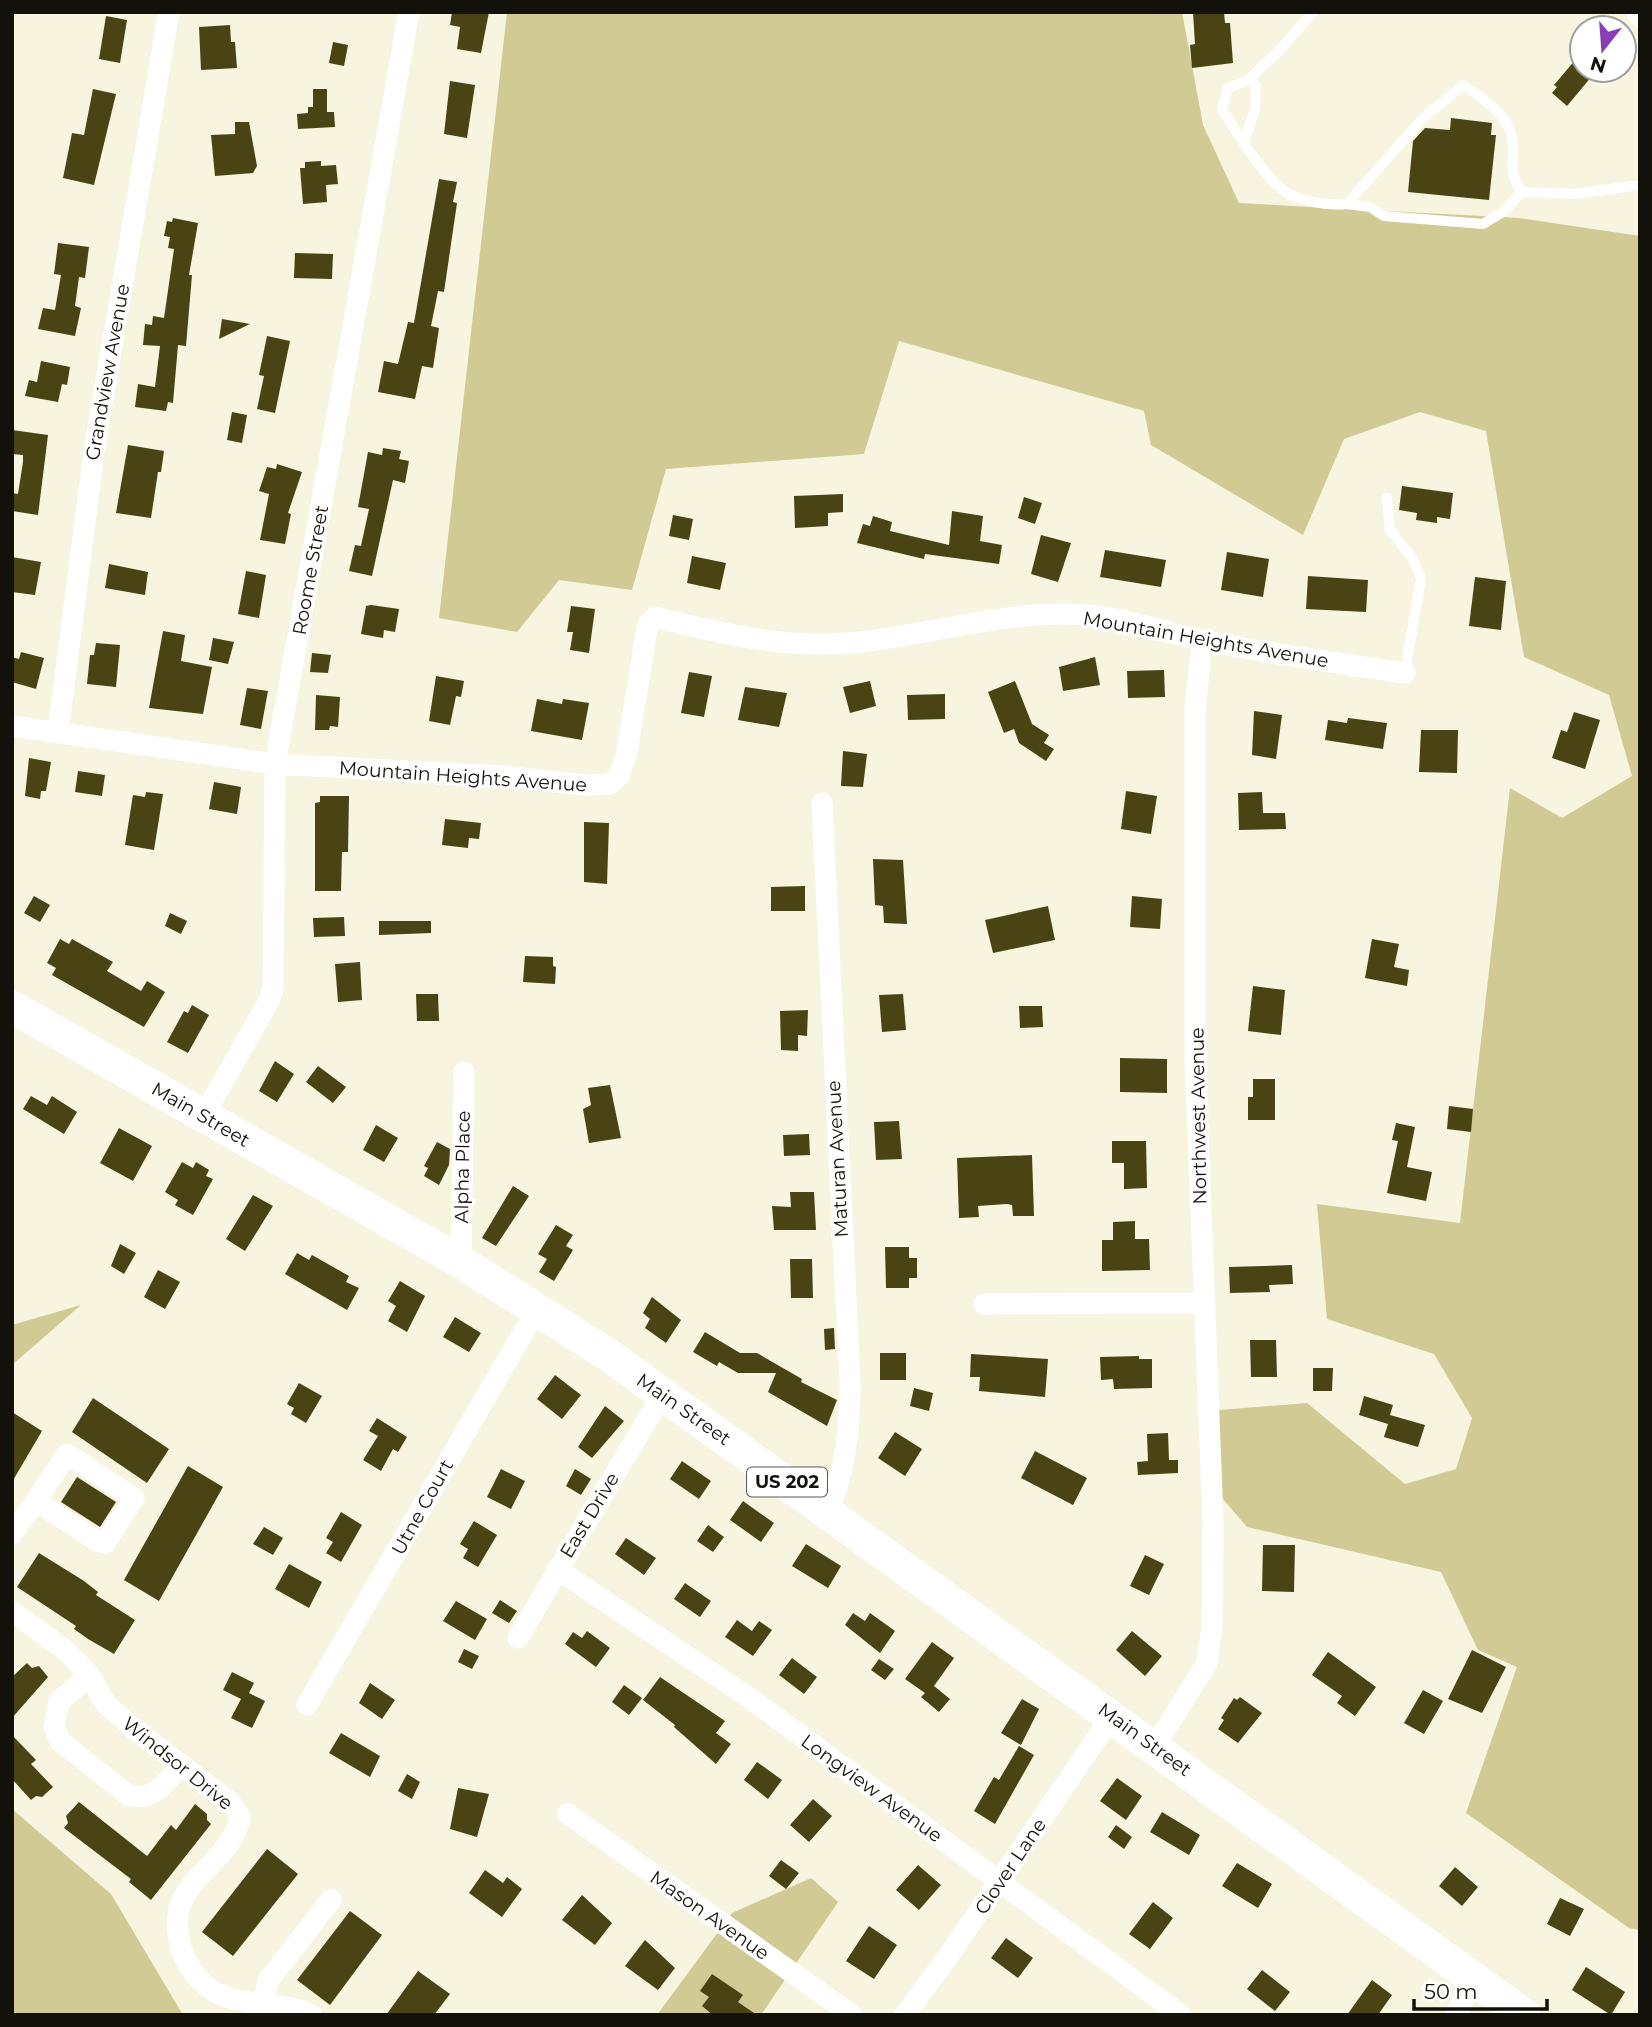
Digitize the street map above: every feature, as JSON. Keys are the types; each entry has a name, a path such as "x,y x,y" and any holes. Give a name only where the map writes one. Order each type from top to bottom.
{"main road":[{"name":"Main Street","path":"12,1007 461,1262 537,1309 828,1511 1474,1976 1524,2015"}],"street":[{"name":"Grandview Avenue","path":"58,733 94,451 169,12"},
{"name":"Roome Street","path":"204,1115 269,1001 273,989 275,764 409,12"},
{"path":"1636,12 1640,17"},
{"name":"Mountain Heights Avenue","path":"12,726 275,764 503,776 585,785 610,784 619,776 626,752 646,635 649,623 655,617 701,629 809,645 859,642 998,621 1074,615 1129,621 1202,640 1405,673"},
{"name":"Northwest Avenue","path":"1155,1746 1207,1663 1212,1627 1213,1520 1195,1056 1195,710 1202,640"},
{"name":"Maturan Avenue","path":"821,803 850,1391 840,1483 828,1511"},
{"name":"Alpha Place","path":"461,1262 464,1072"},
{"path":"984,1304 1203,1303"},
{"name":"Utne Court","path":"307,1705 537,1309"},
{"name":"East Drive","path":"518,1637 663,1394"},
{"path":"12,1534 65,1456 71,1454 131,1495 134,1501 108,1541 100,1543 36,1502"},
{"name":"Longview Avenue","path":"557,1569 751,1699 1181,2015"},
{"name":"Windsor Drive","path":"12,1611 65,1650 90,1676 106,1704 230,1802 240,1816 238,1831 181,1897 175,1924 185,1963 209,1989 229,1996 299,2008 312,2015"},
{"path":"90,1676 60,1701 54,1726 60,1741 128,1795 140,1798 156,1794 181,1765"},
{"name":"Clover Lane","path":"905,2015 1112,1716"},
{"name":"Mason Avenue","path":"568,1814 852,2015"},
{"path":"264,2002 268,1981 331,1900"},
{"path":"1456,2015 1474,1976"}],"lane":[{"path":"1313,12 1248,80 1228,88 1222,109 1282,190 1307,200 1370,207 1384,216 1483,224 1503,212 1522,192 1575,194 1640,185"},
{"path":"1244,142 1255,109 1256,85 1248,80"},
{"path":"1347,204 1422,118 1463,85 1487,100 1512,135 1512,178 1522,192"},
{"path":"1387,498 1390,530 1413,559 1421,578 1405,673"}],"shaded area":[{"path":"507,12 1182,12 1203,125 1239,203 1519,218 1640,236 1640,1930 1629,1928 1466,1813 1517,1667 1478,1650 1441,1572 1247,1527 1211,1485 1207,1411 1307,1403 1405,1484 1456,1469 1472,1418 1434,1354 1327,1319 1317,1204 1460,1223 1510,788 1562,818 1632,776 1609,695 1524,657 1486,431 1420,412 1344,439 1303,535 1151,445 1144,411 899,341 864,454 666,469 632,590 559,580 517,632 439,618"},
{"path":"81,1305 12,1365 12,1325"},
{"path":"12,1809 111,1894 183,2015 12,2015"},
{"path":"811,1878 838,1902 761,2015 657,2015 732,1913"}],"building":[{"path":"452,12 489,12 481,53 457,49 460,27 450,25"},
{"path":"1193,12 1224,12 1225,23 1230,23 1233,63 1192,68 1190,45 1195,44"},
{"path":"106,16 127,20 120,63 99,59"},
{"path":"230,25 231,42 235,42 237,68 201,70 199,27"},
{"path":"333,42 348,45 344,66 329,63"},
{"path":"1568,68 1568,84 1585,84 1567,106 1552,93 1557,87 1554,85"},
{"path":"450,81 475,85 467,138 444,134"},
{"path":"93,89 116,94 94,185 63,178 72,133 84,135"},
{"path":"313,89 327,89 327,112 334,112 335,127 298,129 297,114 308,113 308,107 313,107"},
{"path":"1451,118 1492,123 1491,135 1496,135 1489,200 1408,192 1413,141 1425,128 1450,130"},
{"path":"235,122 249,122 257,166 253,173 215,176 211,135 235,134"},
{"path":"321,161 321,166 336,165 338,184 326,185 327,202 303,204 300,168 305,168 305,162"},
{"path":"439,179 457,182 453,202 457,203 444,292 438,291 431,326 439,328 433,368 422,366 415,399 378,392 384,361 398,364 408,322 414,323"},
{"path":"173,218 198,223 189,275 192,275 186,346 178,345 173,403 168,402 166,411 135,407 138,384 155,387 160,346 143,345 145,324 152,325 153,316 164,318 174,249 168,248 170,237 164,236 167,221 172,222"},
{"path":"58,243 89,247 85,278 79,277 75,306 81,308 75,336 38,329 43,308 55,310 61,275 54,274"},
{"path":"295,253 333,254 332,279 294,278"},
{"path":"222,319 250,324 219,339"},
{"path":"267,336 290,341 275,413 257,409 264,376 259,375"},
{"path":"41,361 70,367 67,385 62,384 58,402 25,396 29,380 37,382"},
{"path":"232,412 247,415 242,443 227,440"},
{"path":"12,430 48,435 38,515 12,511 12,493 18,494 23,455 12,454"},
{"path":"128,445 164,451 151,518 116,513"},
{"path":"383,448 401,451 399,459 409,461 405,483 393,480 372,576 349,571 355,545 361,546 369,509 358,507 368,452 382,455"},
{"path":"277,464 302,472 288,513 291,514 285,544 260,540 269,494 259,491 267,467 276,469"},
{"path":"1402,486 1453,493 1450,519 1437,517 1437,523 1416,520 1417,513 1399,510"},
{"path":"843,494 843,512 828,513 828,526 795,528 794,496"},
{"path":"1024,497 1042,503 1035,524 1018,518"},
{"path":"952,511 983,516 980,541 1002,545 999,564 925,554 924,559 857,543 863,524 870,526 873,516 892,522 890,531 949,545"},
{"path":"673,515 693,519 689,540 669,536"},
{"path":"1041,535 1071,543 1058,582 1031,574"},
{"path":"1105,550 1166,560 1161,587 1100,577"},
{"path":"1227,552 1269,559 1263,597 1221,590"},
{"path":"692,556 726,563 720,590 687,583"},
{"path":"12,557 41,562 35,595 12,592"},
{"path":"109,564 148,572 145,595 105,588"},
{"path":"246,571 266,575 259,618 238,614"},
{"path":"1308,576 1368,580 1366,612 1306,609"},
{"path":"1475,577 1506,581 1501,630 1469,626"},
{"path":"366,606 399,609 395,632 384,630 383,638 361,634"},
{"path":"571,606 595,609 589,653 570,650 573,632 567,632"},
{"path":"163,631 185,635 181,661 212,667 203,714 149,708"},
{"path":"213,638 234,642 228,664 209,660"},
{"path":"96,643 120,645 116,687 87,684 90,655 94,655"},
{"path":"21,652 44,658 36,689 12,682 12,657 19,659"},
{"path":"312,653 331,655 328,673 310,672"},
{"path":"1095,657 1100,685 1063,691 1059,667"},
{"path":"1164,670 1165,697 1128,698 1127,671"},
{"path":"689,672 712,676 704,717 681,713"},
{"path":"436,676 464,681 461,697 456,696 450,725 429,721"},
{"path":"870,681 876,706 850,713 843,687"},
{"path":"1015,681 1032,724 1049,735 1044,743 1054,749 1046,761 1019,743 1014,729 1004,733 988,692"},
{"path":"745,687 787,693 779,727 738,720"},
{"path":"247,688 268,691 261,729 240,725"},
{"path":"945,694 945,719 908,720 907,695"},
{"path":"316,695 340,697 338,727 315,730"},
{"path":"537,699 562,704 563,699 589,703 582,740 531,731"},
{"path":"1254,711 1282,715 1276,759 1252,755"},
{"path":"1574,712 1600,720 1585,769 1552,758 1561,730 1567,732"},
{"path":"1348,718 1387,723 1383,749 1325,740 1328,720 1347,723"},
{"path":"1421,730 1458,730 1457,773 1419,772"},
{"path":"843,751 867,754 863,787 841,786"},
{"path":"29,758 51,762 46,791 41,791 40,799 25,796"},
{"path":"78,771 105,775 102,796 75,792"},
{"path":"214,782 241,787 237,814 209,809"},
{"path":"1126,791 1157,796 1151,834 1121,829"},
{"path":"146,792 163,794 154,850 125,845 133,795 145,797"},
{"path":"1262,792 1263,813 1285,813 1286,829 1239,830 1238,793"},
{"path":"320,796 349,796 348,852 342,852 341,891 315,891 315,803 320,802"},
{"path":"445,819 481,823 479,839 469,838 468,848 442,845"},
{"path":"584,822 609,823 607,884 584,882"},
{"path":"873,859 903,860 907,924 884,923 883,906 875,905"},
{"path":"805,886 805,911 771,911 771,887"},
{"path":"34,896 50,905 40,922 24,913"},
{"path":"1132,896 1162,899 1160,929 1130,927"},
{"path":"1048,906 1055,940 993,953 985,920"},
{"path":"170,913 187,921 181,934 165,926"},
{"path":"344,917 345,936 314,937 313,918"},
{"path":"379,921 431,921 431,933 379,935"},
{"path":"60,939 69,944 72,939 113,962 107,971 141,991 147,981 165,992 144,1027 52,975 56,968 47,963"},
{"path":"1372,939 1399,944 1394,967 1409,970 1407,986 1365,978"},
{"path":"525,956 553,957 553,966 556,967 555,984 523,982"},
{"path":"360,962 362,1000 338,1002 335,964"},
{"path":"1253,986 1285,990 1281,1035 1248,1031"},
{"path":"416,994 438,994 439,1021 417,1021"},
{"path":"903,994 906,1030 882,1032 879,995"},
{"path":"192,1005 209,1015 188,1053 167,1042 184,1011 188,1013"},
{"path":"1019,1006 1042,1006 1043,1027 1020,1028"},
{"path":"808,1010 807,1036 798,1035 798,1051 781,1050 780,1011"},
{"path":"1120,1058 1167,1059 1167,1093 1120,1092"},
{"path":"275,1061 294,1074 277,1102 259,1091"},
{"path":"318,1066 346,1087 333,1103 306,1082"},
{"path":"1253,1079 1275,1079 1275,1120 1248,1120 1248,1097 1253,1097"},
{"path":"610,1085 621,1138 589,1143 583,1109 591,1105 588,1088"},
{"path":"31,1096 47,1105 52,1096 77,1112 64,1134 23,1109"},
{"path":"1449,1106 1473,1109 1471,1132 1447,1129"},
{"path":"899,1121 902,1159 876,1160 874,1122"},
{"path":"1396,1123 1415,1127 1407,1167 1432,1172 1426,1201 1387,1193 1398,1141 1392,1140"},
{"path":"376,1125 398,1138 384,1162 363,1150"},
{"path":"119,1128 152,1146 133,1181 100,1163"},
{"path":"809,1134 810,1155 784,1156 783,1135"},
{"path":"1112,1141 1146,1141 1147,1188 1124,1189 1124,1163 1112,1163"},
{"path":"437,1142 450,1149 449,1165 439,1185 424,1176 428,1168 424,1166"},
{"path":"1032,1155 1034,1216 1013,1216 1012,1205 1007,1204 978,1206 979,1217 959,1218 957,1158"},
{"path":"182,1162 193,1168 196,1162 209,1170 206,1176 213,1179 193,1215 175,1205 178,1200 165,1192"},
{"path":"513,1186 529,1196 496,1246 482,1238"},
{"path":"790,1192 814,1192 816,1230 774,1230 772,1206 791,1207"},
{"path":"253,1195 273,1206 245,1251 226,1239"},
{"path":"1135,1221 1135,1239 1149,1239 1150,1270 1102,1271 1102,1240 1113,1240 1113,1222"},
{"path":"556,1225 573,1235 566,1246 573,1250 554,1281 539,1272 547,1259 538,1254"},
{"path":"120,1244 136,1253 124,1274 111,1266"},
{"path":"885,1247 909,1247 909,1258 917,1258 917,1278 909,1278 909,1288 886,1288"},
{"path":"297,1253 309,1260 312,1255 349,1276 346,1282 359,1288 347,1310 285,1274"},
{"path":"790,1259 812,1259 813,1298 791,1298"},
{"path":"1292,1265 1293,1284 1269,1285 1270,1292 1230,1293 1229,1267"},
{"path":"158,1270 180,1282 165,1309 144,1297"},
{"path":"400,1281 425,1296 407,1332 388,1321 396,1306 388,1301"},
{"path":"652,1297 681,1320 666,1343 645,1328 650,1319 643,1313"},
{"path":"455,1317 481,1333 469,1352 443,1337"},
{"path":"834,1328 835,1349 825,1350 824,1329"},
{"path":"705,1332 740,1353 757,1353 802,1379 801,1382 837,1400 827,1426 768,1392 776,1373 738,1373 719,1362 717,1366 693,1352"},
{"path":"1250,1340 1276,1340 1277,1377 1251,1377"},
{"path":"880,1353 906,1353 906,1380 880,1380"},
{"path":"971,1354 1048,1359 1045,1397 979,1391 980,1377 970,1377"},
{"path":"1139,1356 1139,1359 1152,1359 1152,1388 1114,1389 1113,1379 1101,1380 1100,1357"},
{"path":"1313,1368 1333,1368 1332,1391 1313,1391"},
{"path":"555,1375 581,1395 562,1419 537,1399"},
{"path":"299,1383 322,1396 306,1423 291,1414 294,1408 287,1404"},
{"path":"914,1388 933,1393 929,1411 910,1406"},
{"path":"1364,1396 1393,1405 1390,1415 1425,1425 1418,1447 1384,1437 1388,1424 1359,1415"},
{"path":"93,1398 169,1449 147,1483 72,1432"},
{"path":"605,1406 624,1421 592,1458 578,1447"},
{"path":"12,1412 42,1431 12,1482"},
{"path":"377,1418 407,1437 398,1452 393,1449 381,1471 363,1460 378,1436 369,1431"},
{"path":"895,1432 922,1449 905,1476 878,1458"},
{"path":"1168,1433 1169,1460 1178,1460 1178,1473 1138,1475 1137,1462 1148,1461 1147,1434"},
{"path":"1035,1451 1087,1478 1073,1505 1021,1478"},
{"path":"682,1461 711,1481 699,1499 670,1479"},
{"path":"188,1466 223,1487 159,1601 124,1580"},
{"path":"501,1469 525,1481 511,1509 487,1497"},
{"path":"575,1469 591,1479 581,1495 566,1486"},
{"path":"77,1477 116,1502 100,1527 61,1502"},
{"path":"743,1501 774,1523 761,1542 730,1520"},
{"path":"341,1512 362,1525 341,1562 326,1553 333,1542 326,1538"},
{"path":"474,1521 497,1535 478,1567 463,1558 468,1549 460,1544"},
{"path":"708,1525 724,1537 713,1552 697,1541"},
{"path":"264,1527 283,1538 273,1555 253,1544"},
{"path":"626,1538 656,1558 644,1575 615,1554"},
{"path":"806,1544 841,1566 828,1588 792,1566"},
{"path":"1263,1545 1295,1545 1294,1592 1262,1591"},
{"path":"39,1553 84,1581 98,1592 96,1595 135,1620 114,1654 88,1639 74,1629 76,1626 17,1587"},
{"path":"1145,1555 1164,1564 1149,1595 1130,1586"},
{"path":"289,1564 322,1582 309,1608 275,1589"},
{"path":"685,1583 711,1601 700,1617 674,1599"},
{"path":"500,1600 517,1611 509,1623 492,1613"},
{"path":"456,1601 487,1619 475,1640 443,1621"},
{"path":"853,1613 865,1621 870,1613 895,1631 880,1653 845,1625"},
{"path":"737,1620 752,1631 759,1621 772,1630 753,1656 725,1637"},
{"path":"587,1631 610,1648 596,1667 565,1644 573,1632 582,1638"},
{"path":"1132,1631 1162,1656 1145,1676 1116,1650"},
{"path":"932,1642 954,1658 934,1686 950,1699 939,1712 921,1697 925,1693 905,1679"},
{"path":"464,1649 479,1656 472,1669 458,1662"},
{"path":"1472,1650 1506,1667 1482,1713 1448,1699"},
{"path":"1328,1652 1376,1687 1355,1716 1337,1703 1342,1696 1312,1675"},
{"path":"792,1658 817,1677 804,1694 779,1675"},
{"path":"879,1659 894,1669 885,1680 871,1670"},
{"path":"27,1663 32,1668 39,1666 48,1677 12,1718 12,1677"},
{"path":"232,1672 254,1683 249,1693 265,1701 252,1728 231,1718 241,1699 223,1690"},
{"path":"660,1677 725,1721 716,1733 731,1744 716,1764 674,1727 675,1725 643,1700"},
{"path":"370,1683 395,1700 382,1719 359,1703"},
{"path":"624,1685 642,1698 629,1715 612,1702"},
{"path":"1423,1690 1443,1701 1424,1734 1404,1723"},
{"path":"1240,1697 1262,1713 1238,1743 1218,1729 1224,1720 1221,1718 1234,1698 1237,1700"},
{"path":"1022,1699 1039,1709 1021,1745 1001,1733"},
{"path":"341,1733 380,1756 370,1777 329,1753"},
{"path":"12,1735 36,1760 31,1764 53,1787 42,1797 36,1796 31,1800 12,1779"},
{"path":"1019,1746 1034,1755 995,1824 974,1811 994,1777 999,1780"},
{"path":"757,1762 782,1780 768,1799 744,1780"},
{"path":"407,1774 420,1782 412,1799 398,1791"},
{"path":"1117,1778 1142,1796 1126,1820 1100,1801"},
{"path":"458,1788 489,1794 477,1837 450,1829"},
{"path":"813,1799 832,1816 809,1842 790,1825"},
{"path":"79,1802 147,1856 171,1825 176,1830 195,1804 207,1814 207,1820 211,1824 151,1900 129,1882 131,1879 64,1828 68,1823 66,1816"},
{"path":"1162,1812 1200,1835 1189,1855 1150,1832"},
{"path":"1116,1825 1132,1837 1124,1849 1108,1837"},
{"path":"267,1849 298,1874 233,1956 202,1932"},
{"path":"781,1860 799,1873 786,1889 769,1876"},
{"path":"1237,1863 1272,1884 1258,1908 1222,1886"},
{"path":"918,1865 941,1885 919,1910 896,1890"},
{"path":"1455,1867 1478,1887 1462,1906 1439,1886"},
{"path":"485,1870 503,1883 507,1877 522,1889 502,1917 469,1893"},
{"path":"582,1895 612,1923 595,1945 562,1920"},
{"path":"1560,1898 1584,1909 1570,1936 1547,1924"},
{"path":"1153,1902 1173,1918 1150,1949 1129,1934"},
{"path":"350,1911 382,1935 330,2005 297,1980"},
{"path":"869,1926 897,1945 874,1979 846,1961"},
{"path":"1006,1938 1033,1958 1018,1978 991,1958"},
{"path":"645,1940 675,1968 658,1990 625,1966"},
{"path":"1586,1967 1625,1992 1611,2015 1572,1990"},
{"path":"1262,1970 1290,1992 1275,2011 1247,1989"},
{"path":"418,1971 450,1994 434,2015 386,2015"},
{"path":"712,1974 743,1995 738,2002 757,2015 713,2015 702,2006 709,1997 700,1991"},
{"path":"1372,1980 1392,1995 1378,2015 1347,2015"}]}
